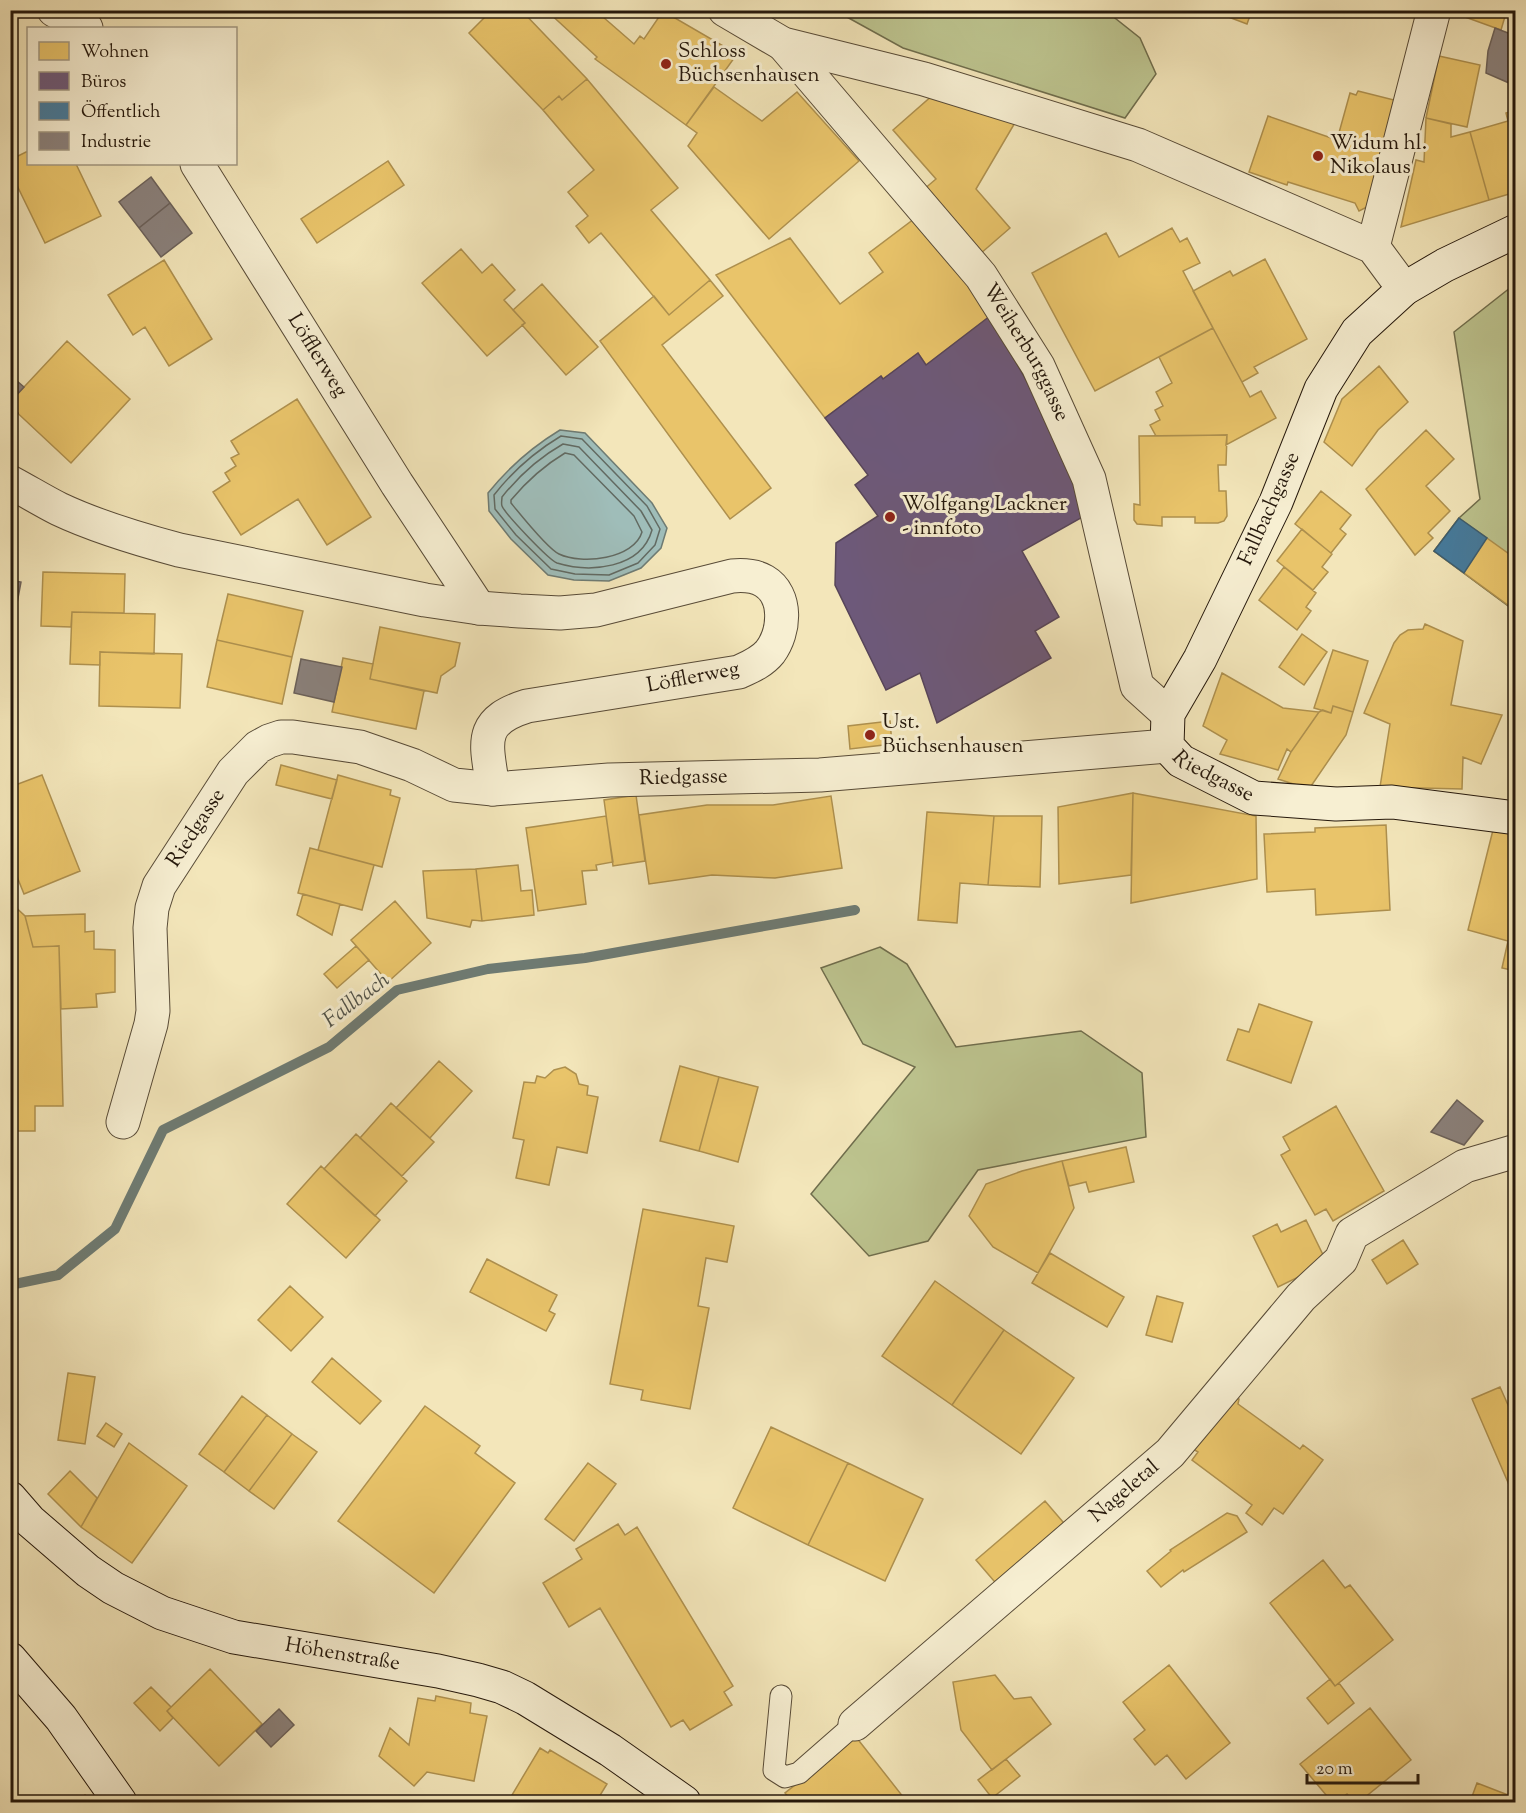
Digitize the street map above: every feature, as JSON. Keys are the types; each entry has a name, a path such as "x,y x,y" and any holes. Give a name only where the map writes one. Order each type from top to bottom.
{"street":[{"path":"54,10 84,27"},
{"name":"Weiherburggasse","path":"725,10 783,44 924,79 1138,145 1373,247"},
{"path":"1404,290 1373,247 1434,10"},
{"name":"Weiherburggasse","path":"783,44 981,276 1038,366 1089,479 1137,686 1168,730"},
{"name":"Löfflerweg","path":"197,165 397,484 479,608"},
{"name":"Fallbachgasse","path":"1168,730 1276,502 1321,389 1357,332 1404,290 1445,265 1515,231"},
{"name":"Löfflerweg","path":"10,482 58,509 91,523 179,550 425,600 479,608 560,613 596,610 732,576 749,575 765,581 777,593 782,625 777,640 769,654 756,664 739,672 527,706 510,711 498,718 489,736 493,789"},
{"name":"Riedgasse","path":"123,1122 153,1011 150,928 152,908 159,886 233,772 258,747 269,741 293,737 360,747 412,765 454,786 493,789 609,780 820,775 1168,730 1181,761 1254,798 1336,804 1392,802 1515,818"},
{"name":"Nageletal","path":"855,1724 1170,1453 1301,1297 1341,1260 1352,1234 1465,1166 1515,1150"},
{"name":"Höhenstraße","path":"10,1498 30,1521 88,1571 113,1588 162,1613 234,1636 438,1671 502,1688 525,1698 609,1749 684,1803"},
{"path":"10,1659 61,1718 120,1803"}],"lane":[{"name":"Nageletal","path":"781,1696 774,1770 785,1777 799,1773 855,1724"}],"green space":[{"path":"836,11 1106,11 1140,38 1156,74 1125,118 903,48"},
{"path":"1515,284 1515,611 1434,551 1459,518 1480,499 1454,332"},
{"path":"880,947 907,964 956,1047 1081,1031 1142,1073 1146,1137 978,1170 928,1241 869,1256 811,1194 915,1067 863,1044 821,968"}],"water":[{"path":"560,430 585,433 652,503 667,528 661,548 641,568 609,581 574,580 548,575 511,539 489,511 488,493 530,451"}],"building: Wohnen":[{"path":"492,10 521,10 587,79 562,100 559,96 543,110 469,33"},
{"name":"Schloss Büchsenhausen","path":"546,10 595,10 634,44 640,36 644,39 663,11 737,54 686,125 595,59 597,57"},
{"path":"1210,10 1252,10 1247,24"},
{"path":"1455,10 1516,10 1516,16 1506,13 1501,30 1454,13"},
{"path":"1439,56 1480,65 1467,127 1426,118"},
{"path":"587,79 678,188 651,210 710,280 669,315 601,233 589,243 576,226 588,216 568,192 594,170 543,110 559,96 562,100"},
{"path":"714,87 762,121 797,92 859,161 769,239 688,146 697,133 686,125"},
{"path":"941,88 1016,121 976,189 1010,228 980,254 923,190 936,179 893,130"},
{"name":"Widum hl. Nikolaus","path":"1358,91 1398,101 1373,204 1359,211 1355,203 1288,182 1287,185 1249,172 1268,116 1337,140 1350,93 1356,95"},
{"path":"1516,110 1516,192 1489,200 1470,132 1508,121 1506,113"},
{"path":"1426,118 1451,124 1451,137 1470,132 1489,200 1401,227 1416,160 1424,162"},
{"path":"27,152 27,165 76,165 101,216 45,243 10,171 10,160"},
{"path":"388,161 404,185 317,243 301,219"},
{"path":"914,219 994,313 926,365 918,353 883,379 881,376 825,418 716,275 790,238 840,304 883,272 869,253"},
{"path":"1172,228 1180,242 1187,238 1200,263 1183,271 1213,328 1095,391 1032,273 1106,233 1119,257"},
{"path":"461,249 482,273 492,264 515,290 504,300 525,323 487,356 422,283"},
{"path":"1265,259 1307,339 1254,367 1258,373 1242,382 1193,291 1230,271 1233,276"},
{"path":"164,260 212,339 169,366 145,327 133,335 108,295"},
{"path":"710,280 723,296 662,345 771,488 730,519 600,341 654,296 669,315"},
{"path":"542,284 598,347 566,375 522,325 525,323 513,310"},
{"path":"1213,328 1250,397 1261,391 1276,418 1226,445 1227,435 1156,436 1150,425 1160,420 1155,410 1163,406 1156,392 1172,383 1159,357"},
{"path":"67,341 130,399 71,463 10,406 10,402"},
{"path":"1379,366 1408,402 1378,430 1352,466 1324,442 1342,399"},
{"path":"297,399 371,517 327,545 298,499 241,535 213,492 230,481 225,473 236,466 231,458 239,454 231,441"},
{"path":"1426,430 1454,459 1426,486 1450,511 1428,533 1433,538 1415,555 1366,489"},
{"path":"1227,435 1226,465 1218,465 1219,491 1226,491 1227,516 1224,521 1195,523 1195,517 1162,517 1162,526 1137,524 1134,520 1134,504 1140,505 1139,436"},
{"path":"1321,491 1351,515 1340,529 1346,534 1331,553 1295,524"},
{"path":"1459,518 1516,559 1516,611 1434,551"},
{"path":"1302,529 1332,554 1322,567 1328,572 1313,590 1277,561"},
{"path":"1284,567 1316,593 1306,607 1311,611 1297,630 1259,600"},
{"path":"43,572 125,574 124,613 72,612 71,627 41,626"},
{"path":"228,594 303,611 292,657 217,640"},
{"path":"72,612 155,614 154,654 100,652 100,665 70,664"},
{"path":"1425,624 1463,641 1451,705 1502,715 1481,764 1463,757 1462,789 1380,787 1390,724 1364,713 1394,643 1408,630 1423,629"},
{"path":"380,627 460,643 455,666 441,676 437,693 370,679"},
{"path":"1302,634 1327,652 1304,685 1279,667"},
{"path":"217,640 292,657 282,704 207,687"},
{"path":"1333,650 1368,661 1353,712 1333,706 1331,713 1314,708"},
{"path":"100,652 182,654 180,708 99,706"},
{"path":"343,658 373,664 370,679 424,691 416,729 332,712"},
{"path":"1222,673 1283,708 1319,712 1291,752 1287,749 1278,770 1220,754 1227,740 1203,726"},
{"path":"1333,706 1353,712 1346,735 1309,789 1278,779 1291,752 1319,712 1323,710 1331,713"},
{"name":"Ust. Büchsenhausen","path":"890,721 892,744 850,749 848,726"},
{"path":"281,765 337,780 332,799 276,785"},
{"path":"42,775 80,871 24,894 10,859 10,787"},
{"path":"338,775 391,790 390,795 400,798 382,867 318,850"},
{"path":"1516,777 1516,795 1509,793"},
{"path":"1133,793 1256,816 1257,879 1131,903"},
{"path":"1133,793 1131,875 1059,884 1058,807"},
{"path":"636,795 645,861 613,866 604,800"},
{"path":"831,796 842,868 775,878 712,875 649,884 639,815 707,805 773,805"},
{"path":"927,812 994,816 988,885 960,883 957,923 918,920"},
{"path":"606,816 613,862 596,865 597,870 582,871 586,904 538,911 526,828"},
{"path":"994,816 1042,816 1040,887 988,885"},
{"path":"1495,822 1516,827 1516,971 1502,968 1508,941 1468,930"},
{"path":"1386,825 1390,910 1316,915 1315,889 1267,892 1264,834 1315,832 1315,828"},
{"path":"310,848 374,865 362,910 298,893"},
{"path":"518,865 521,891 532,890 534,915 482,921 476,869"},
{"path":"476,869 482,921 472,920 470,927 427,918 423,871"},
{"path":"303,894 340,904 332,935 297,915"},
{"path":"395,901 431,943 388,982 351,940"},
{"path":"10,902 25,916 33,947 59,946 63,1106 35,1106 35,1131 10,1131"},
{"path":"85,914 85,932 94,931 94,949 115,950 115,992 96,994 97,1007 61,1009 59,946 33,947 25,916"},
{"path":"356,946 369,960 337,988 324,974"},
{"path":"1259,1004 1312,1022 1291,1083 1227,1060 1238,1029 1249,1032"},
{"path":"439,1061 472,1091 430,1138 396,1108"},
{"path":"680,1066 719,1077 699,1151 660,1141"},
{"path":"565,1067 576,1074 579,1084 588,1086 587,1095 598,1097 587,1153 557,1147 549,1185 516,1178 524,1140 513,1138 524,1082 535,1083 537,1076 545,1078 554,1070"},
{"path":"719,1077 758,1087 738,1162 699,1151"},
{"path":"391,1103 434,1142 402,1176 360,1138"},
{"path":"1336,1106 1384,1191 1333,1221 1326,1209 1315,1215 1281,1155 1290,1150 1283,1137"},
{"path":"356,1134 407,1181 375,1216 324,1169"},
{"path":"1126,1147 1134,1182 1089,1192 1086,1182 1069,1186 1062,1161"},
{"path":"1062,1161 1074,1208 1038,1273 993,1247 969,1216 986,1184 1022,1171"},
{"path":"321,1166 380,1220 346,1258 287,1204"},
{"path":"643,1209 734,1226 727,1262 706,1258 698,1306 709,1308 690,1409 641,1400 643,1390 610,1384"},
{"path":"1306,1220 1327,1263 1278,1287 1253,1236 1277,1224 1281,1232"},
{"path":"1403,1240 1418,1264 1387,1284 1372,1260"},
{"path":"1050,1253 1124,1297 1107,1327 1032,1283"},
{"path":"487,1259 557,1295 549,1311 555,1314 546,1331 470,1292"},
{"path":"935,1281 1004,1330 952,1405 882,1356"},
{"path":"290,1286 323,1317 291,1351 258,1320"},
{"path":"1157,1296 1183,1303 1172,1342 1146,1335"},
{"path":"1004,1330 1074,1378 1021,1454 952,1405"},
{"path":"332,1358 381,1401 360,1424 312,1382"},
{"path":"68,1373 95,1377 85,1444 58,1440"},
{"path":"1500,1387 1516,1423 1516,1501 1472,1399"},
{"path":"242,1396 267,1415 224,1472 199,1454"},
{"path":"1221,1396 1239,1399 1238,1404 1300,1449 1303,1445 1323,1460 1283,1514 1274,1508 1262,1525 1246,1513 1252,1505 1192,1460 1198,1452 1190,1447"},
{"path":"425,1406 480,1446 475,1453 515,1483 434,1593 338,1521"},
{"path":"267,1415 292,1434 249,1491 224,1472"},
{"path":"106,1423 122,1434 114,1447 97,1436"},
{"path":"771,1427 848,1463 808,1545 733,1508"},
{"path":"292,1434 317,1452 274,1509 249,1491"},
{"path":"129,1443 187,1486 132,1563 81,1527"},
{"path":"588,1463 616,1484 574,1541 545,1519"},
{"path":"848,1463 923,1499 885,1581 808,1545"},
{"path":"70,1471 97,1498 81,1527 48,1494"},
{"path":"1045,1501 1069,1529 1000,1588 976,1560"},
{"path":"1227,1513 1237,1516 1247,1532 1184,1572 1183,1570 1161,1587 1147,1571 1170,1550"},
{"path":"618,1524 625,1535 637,1527 733,1686 724,1692 732,1705 690,1730 683,1720 671,1727 600,1608 569,1627 543,1583 582,1559 576,1549"},
{"path":"1323,1560 1345,1588 1350,1585 1393,1640 1335,1686 1270,1603"},
{"path":"1169,1665 1230,1743 1186,1779 1167,1755 1155,1765 1134,1739 1145,1730 1123,1702"},
{"path":"210,1669 262,1724 219,1766 167,1711"},
{"path":"995,1675 1014,1699 1031,1697 1051,1724 992,1770 961,1730 953,1682"},
{"path":"1330,1679 1335,1686 1339,1683 1354,1703 1328,1724 1307,1698"},
{"path":"151,1687 171,1707 167,1711 173,1718 160,1731 134,1703"},
{"path":"436,1696 471,1703 470,1713 487,1716 474,1781 427,1772 414,1786 379,1756 390,1728 409,1745 418,1698 435,1701"},
{"path":"1370,1708 1411,1760 1359,1802 1355,1802 1347,1794 1336,1802 1332,1802 1300,1764"},
{"path":"856,1737 904,1798 898,1802 792,1802 785,1793"},
{"path":"540,1748 548,1753 550,1750 607,1784 596,1802 513,1802 509,1800"},
{"path":"1006,1759 1020,1776 992,1798 978,1780"},
{"path":"1516,1774 1516,1802 1470,1802 1477,1783 1508,1795"},
{"path":"85,1795 90,1802 74,1802"}],"building: Büros":[{"path":"990,316 1044,412 1088,514 1022,551 1059,617 1035,631 1051,658 937,723 920,673 886,690 835,585 836,543 878,516 855,485 868,475 825,418 881,376 883,379 918,353 926,365"}],"building: Öffentlich":[{"path":"1459,518 1487,538 1464,573 1434,551"}],"building: Industrie":[{"path":"1495,28 1516,36 1516,86 1486,73 1488,51"},
{"path":"151,177 170,203 139,228 119,202"},
{"path":"170,203 192,233 161,257 139,228"},
{"path":"10,375 24,387 10,402"},
{"path":"10,406 18,413 10,422"},
{"path":"10,506 16,507 10,534"},
{"path":"10,580 21,582 10,640"},
{"path":"301,659 342,667 334,702 294,693"},
{"path":"1457,1100 1483,1121 1464,1145 1431,1132"},
{"path":"279,1709 294,1725 271,1747 256,1731"}],"waterway":[{"name":"Fallbach","path":"10,1285 58,1275 115,1229 163,1130 329,1047 397,990 488,969 585,958 855,910"}],"place":[{"name":"Schloss Büchsenhausen","path":"666,64"},
{"name":"Widum hl. Nikolaus","path":"1318,156"},
{"name":"Wolfgang Lackner - innfoto","path":"890,517"},
{"name":"Ust. Büchsenhausen","path":"870,735"}]}
